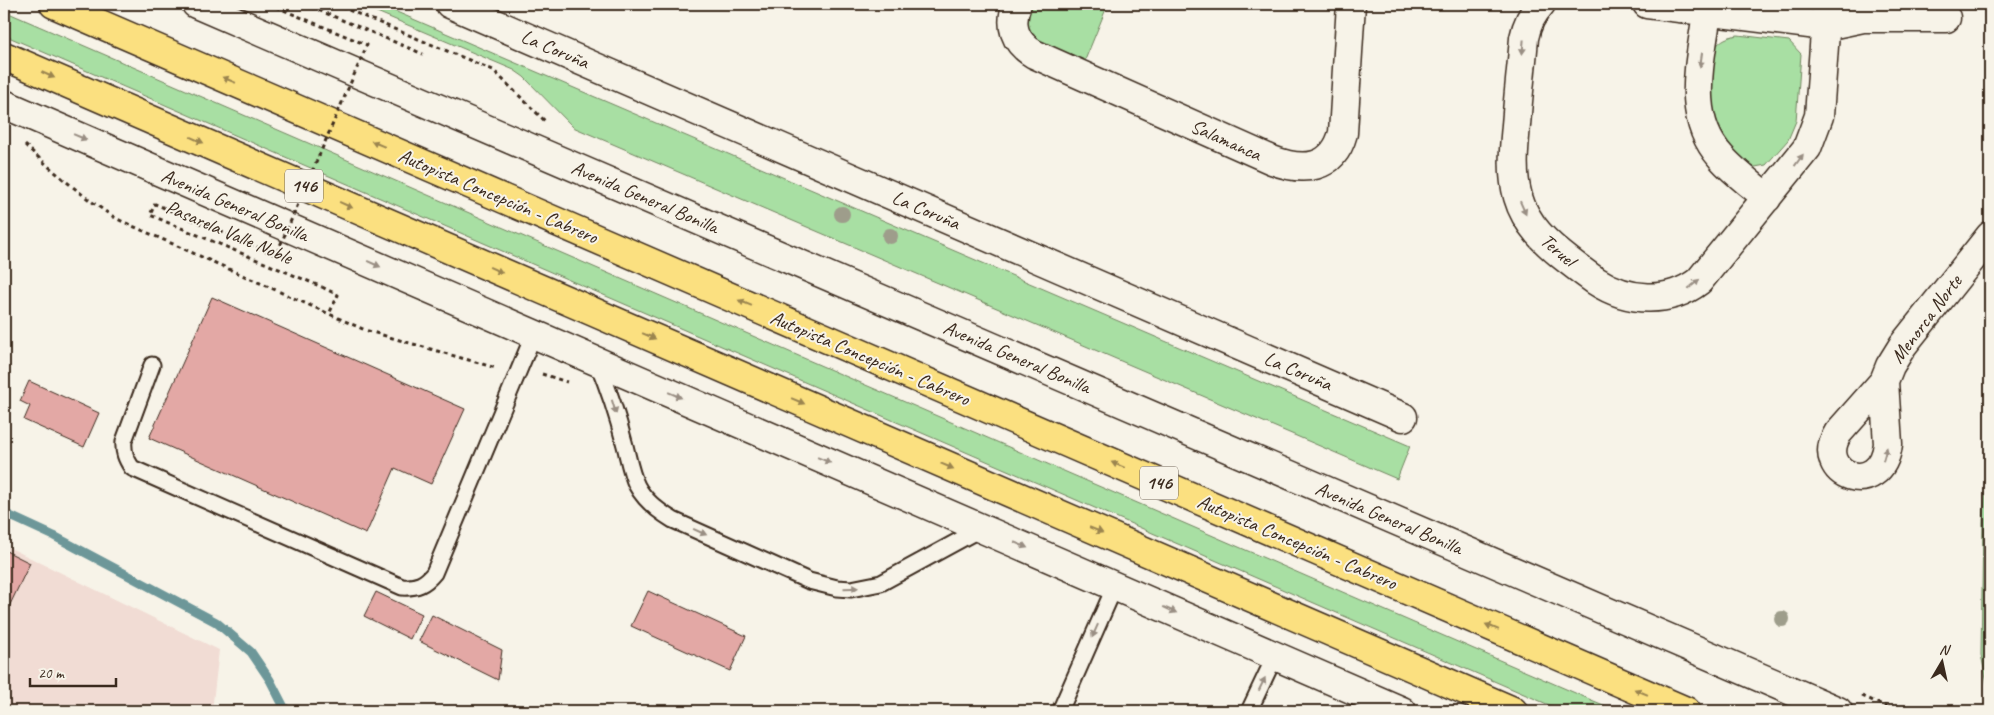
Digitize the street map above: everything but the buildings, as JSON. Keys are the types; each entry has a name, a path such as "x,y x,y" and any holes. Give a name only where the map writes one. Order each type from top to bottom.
{"highway":[{"name":"Autopista Concepción - Cabrero","path":"54,4 1686,711"},
{"name":"146","path":"4,56 1513,711"}],"street":[{"name":"Avenida General Bonilla","path":"196,4 1838,711"},
{"name":"La Coruña","path":"450,4 1403,417"},
{"name":"Salamanca","path":"1017,4 1013,18 1015,35 1026,49 1034,54 1272,160 1287,166 1300,167 1314,166 1324,162 1333,155 1340,144 1343,133 1351,4"},
{"name":"Teruel","path":"1542,4 1526,24 1524,38 1513,154 1518,198 1528,218 1541,236 1597,282 1624,294 1649,298 1676,294 1688,289 1699,281 1807,148 1815,130 1820,101 1826,15"},
{"path":"1647,4 1707,12 1792,13 1863,18 1946,18"},
{"path":"1707,12 1697,88 1697,104 1701,121 1706,134 1721,157 1767,198"},
{"name":"Avenida General Bonilla","path":"4,104 1402,711"},
{"name":"Menorca Norte","path":"1884,381 1890,366 1903,345 1990,236"}],"lane":[{"path":"4,115 35,118"},
{"path":"152,365 124,441 126,459 132,468 402,587 411,588 420,586 434,573 534,334"},
{"path":"597,362 609,392 631,471 637,486 646,500 672,520 809,581 830,587 851,589 881,583 982,528"},
{"path":"1060,711 1115,586"},
{"path":"1249,711 1275,656"}],"path":[{"name":"Pasarela Valle Noble","path":"269,4 366,45 276,255 155,204 150,214 338,295 329,314"},
{"path":"304,4 422,54"},
{"path":"24,145 93,204 117,219 329,314 386,337 498,369 518,371"}],"shaded area":[{"path":"4,545 219,650 212,711 4,711"}],"green space":[{"path":"358,4 378,4 1410,446 1397,479 573,127 524,77 514,70"},
{"path":"1027,4 1108,4 1083,65 1036,45 1022,29"},
{"path":"4,11 1618,711 1563,711 4,35"},
{"path":"1738,35 1789,41 1801,54 1796,121 1788,140 1766,165 1755,167 1744,163 1716,131 1709,95 1715,48 1725,39"},
{"path":"1990,435 1990,696 1981,655 1983,522"}],"waterway":[{"path":"4,513 54,536 216,622 251,652 270,680 286,711"}]}
